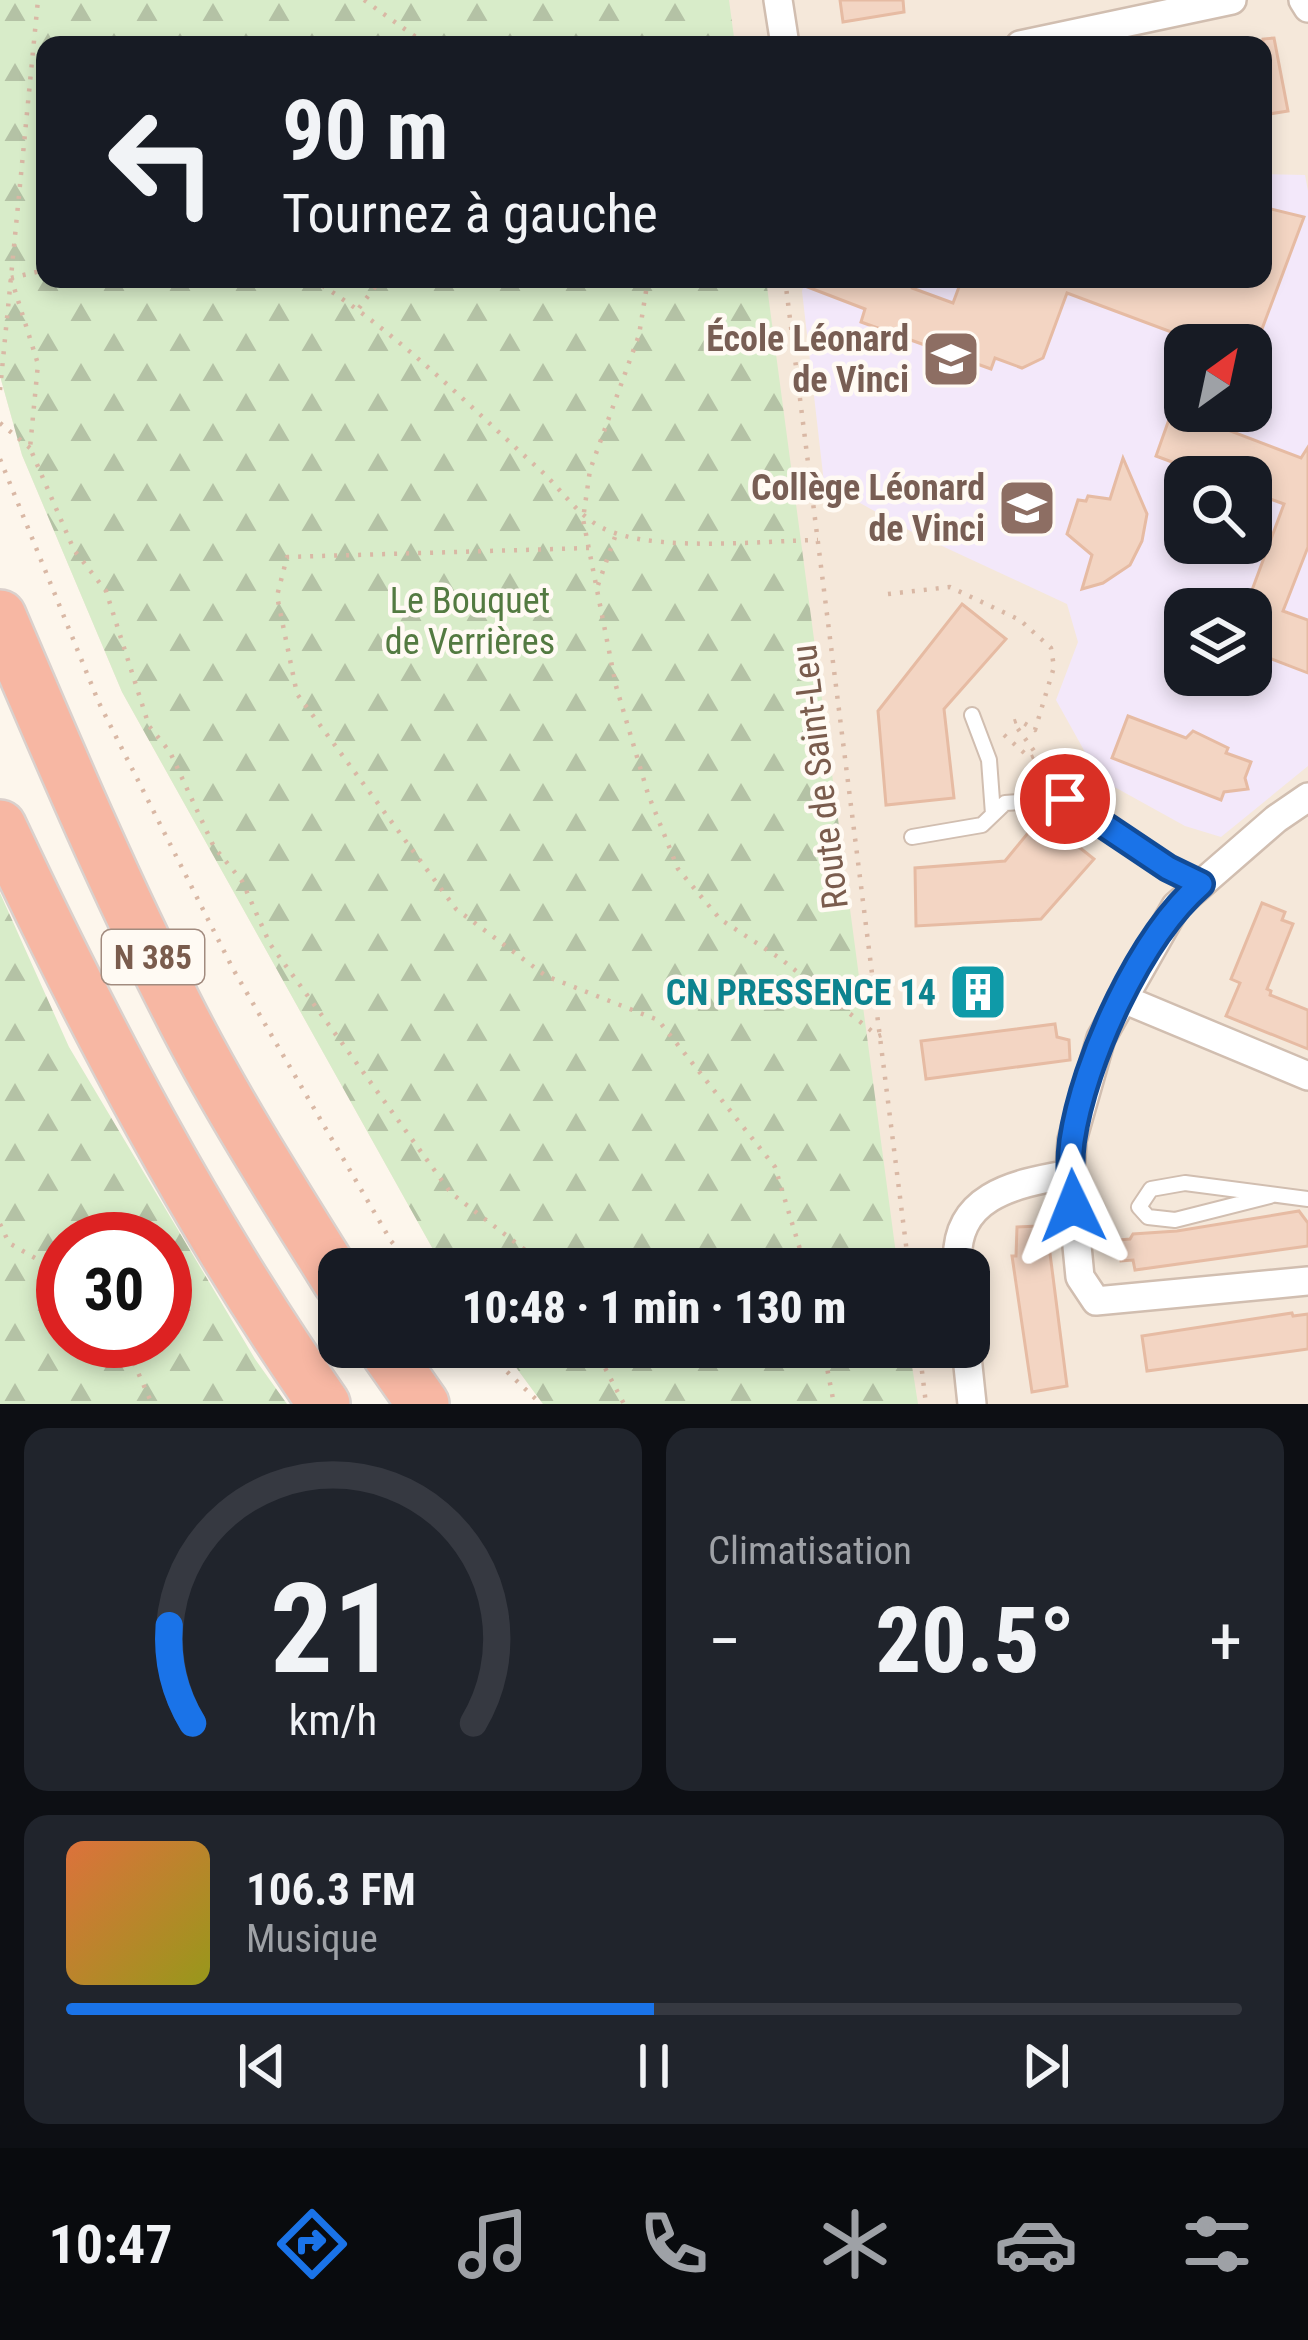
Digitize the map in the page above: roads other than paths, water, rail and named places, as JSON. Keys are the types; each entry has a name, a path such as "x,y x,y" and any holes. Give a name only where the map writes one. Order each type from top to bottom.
{"highway":[{"name":"N 385","path":"0,616 79,802 177,1008 318,1248"},
{"name":"N 385","path":"0,826 110,1052 195,1202 324,1404"},
{"path":"398,1368 423,1404"}],"street":[{"path":"778,0 783,36"},
{"path":"1062,36 1232,0"},
{"path":"1304,0 1308,8"},
{"path":"1308,797 1176,906 1121,998 1091,1069 1072,1140 1070,1174 1080,1276 1096,1301 1308,1281"},
{"path":"1121,998 1308,1076"},
{"path":"958,1248 968,1216 995,1192 1070,1174"},
{"path":"969,1368 972,1404"}],"lane":[{"path":"972,715 989,760 993,814"},
{"path":"912,837 982,825 1005,803 1065,799 1168,868 1201,884"},
{"path":"1270,1196 1175,1220 1148,1217 1139,1207 1151,1189 1185,1183 1308,1199"}],"place":[{"name":"École Léonard de Vinci","path":"951,359"},
{"name":"Collège Léonard de Vinci","path":"1027,508"},
{"name":"CN PRESSENCE 14","path":"978,992"}],"park label":[{"name":"Le Bouquet de Verrières","path":"470,620"}]}
